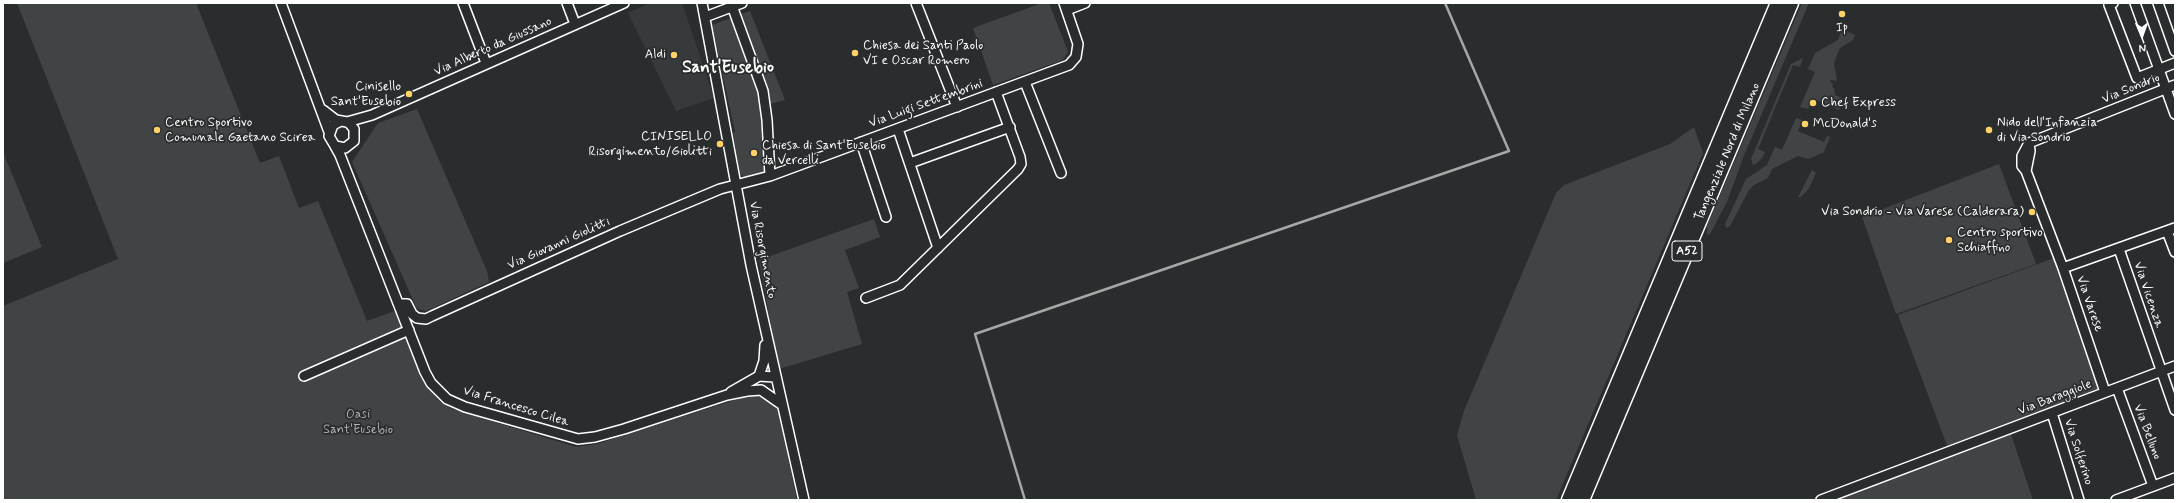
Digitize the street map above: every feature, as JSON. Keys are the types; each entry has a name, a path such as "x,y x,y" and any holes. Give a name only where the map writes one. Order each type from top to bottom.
{"highway":[{"name":"Tangenziale Nord di Milano","path":"1569,500 1778,3"},
{"name":"Tangenziale Nord di Milano","path":"1582,500 1791,3"}],"street":[{"path":"281,3 320,108 329,132 330,139 335,146 339,148 349,146 355,136 352,126 333,118 320,108"},
{"path":"463,3 486,63"},
{"path":"567,3 575,24"},
{"name":"Via Alberto da Giussano","path":"344,122 372,115 486,63 624,3"},
{"name":"Via Risorgimento","path":"702,3 736,186 775,379 804,500"},
{"path":"705,17 732,5 742,3"},
{"path":"916,3 957,107"},
{"path":"1065,7 1085,3"},
{"path":"2113,3 2109,5 2137,78 2175,63"},
{"path":"2135,3 2175,114"},
{"path":"2158,3 2175,51"},
{"path":"732,5 763,91 768,127 770,176"},
{"name":"Via Luigi Settembrini","path":"736,186 770,176 1069,65 1076,57 1078,39 1065,7"},
{"path":"1025,82 1061,173"},
{"name":"Via Sondrio","path":"2064,268 2022,160 2029,143 2175,85"},
{"path":"866,298 896,288 1021,164 1010,127 996,92"},
{"name":"Via Alberto da Giussano","path":"355,136 372,115"},
{"path":"329,132 333,125 344,122"},
{"path":"910,162 1010,127"},
{"path":"898,129 938,248"},
{"path":"861,142 886,217"},
{"name":"Via Francesco Cilea","path":"335,146 431,383 447,399 465,407 570,438 596,437 727,395 761,390 775,379"},
{"name":"Via Francesco Cilea","path":"345,170 345,158 349,146"},
{"name":"Via Giovanni Giolitti","path":"399,304 407,304 412,314 417,318 426,319 620,231 720,189 736,186"},
{"path":"2171,229 2175,252"},
{"name":"Via Varese","path":"2105,392 2064,268 2171,229"},
{"name":"Via Vicenza","path":"2119,249 2175,410"},
{"path":"304,376 409,330"},
{"path":"766,334 764,361 759,376 775,379"},
{"name":"Via Baraggiole","path":"1821,500 2175,366"},
{"name":"Via Francesco Cilea","path":"727,395 759,376"},
{"name":"Via Belluno","path":"2117,388 2153,486"},
{"path":"761,390 781,404"},
{"name":"Via Solferino","path":"2052,413 2079,500"},
{"path":"2116,500 2175,478"}],"shaded area":[{"name":"Aldi","path":"650,3 682,3 714,98 676,111 628,13"}],"green space":[{"name":"Oasi Sant'Eusebio","path":"17,3 196,3 260,163 279,156 299,208 318,201 367,321 395,311 422,379 439,401 452,409 576,447 597,444 747,396 758,395 771,401 778,411 797,500 3,500 3,306 118,259"},
{"path":"1042,3 1049,3 1068,52 1063,60 993,85 973,28"},
{"path":"1802,3 1809,3 1743,158 1727,202 1710,234 1707,235 1707,226"},
{"path":"750,11 785,100 763,106 767,171 747,179 740,174 733,133 735,132 712,25"},
{"path":"1842,29 1855,35 1853,40 1840,48 1834,63 1837,81 1831,80 1830,82 1833,84 1832,87 1834,88 1835,95 1844,99 1839,110 1812,98 1808,109 1800,107 1815,72 1808,69 1815,53 1838,40"},
{"path":"1803,58 1800,67 1793,65 1758,149 1765,152 1763,157 1753,165 1751,159 1791,64"},
{"path":"417,109 487,271 489,282 426,311 417,309 352,162 378,123"},
{"path":"1796,118 1803,120 1798,131 1824,142 1827,136 1830,137 1824,152 1809,159 1798,156 1772,169 1768,178 1754,185 1749,190 1730,226 1726,228 1725,224 1746,179 1767,165 1775,147 1782,150"},
{"path":"1694,127 1703,153 1556,500 1476,500 1457,435 1464,411 1556,193 1564,185 1670,144"},
{"path":"3,152 42,247 3,263"},
{"name":"Centro sportivo Schiaffino","path":"1999,164 2036,264 1896,314 1862,217"},
{"path":"1812,170 1816,173 1808,190 1801,197 1798,197"},
{"path":"874,219 880,237 845,250 859,288 847,292 862,344 779,369 759,260"},
{"path":"2054,258 2100,389 1948,448 1898,315"},
{"path":"2011,434 2033,500 1832,500"}],"waterway":[{"path":"1025,500 975,334 1509,151 1445,3"}],"place":[{"name":"Ip","path":"1842,14"},
{"name":"Chiesa dei Santi Paolo VI e Oscar Romero","path":"855,53"},
{"name":"Aldi","path":"674,55"},
{"name":"Cinisello Sant'Eusebio","path":"409,94"},
{"name":"Chef Express","path":"1813,103"},
{"name":"McDonald's","path":"1805,124"},
{"name":"Centro Sportivo Comunale Gaetano Scirea","path":"157,130"},
{"name":"Nido dell'Infanzia di Via Sondrio","path":"1989,130"},
{"name":"CINISELLO Risorgimento/Giolitti","path":"720,144"},
{"name":"Chiesa di Sant'Eusebio da Vercelli","path":"754,153"},
{"name":"Via Sondrio - Via Varese (Calderara)","path":"2032,212"},
{"name":"Centro sportivo Schiaffino","path":"1949,240"}],"district":[{"name":"Sant'Eusebio","path":"728,68"}]}
